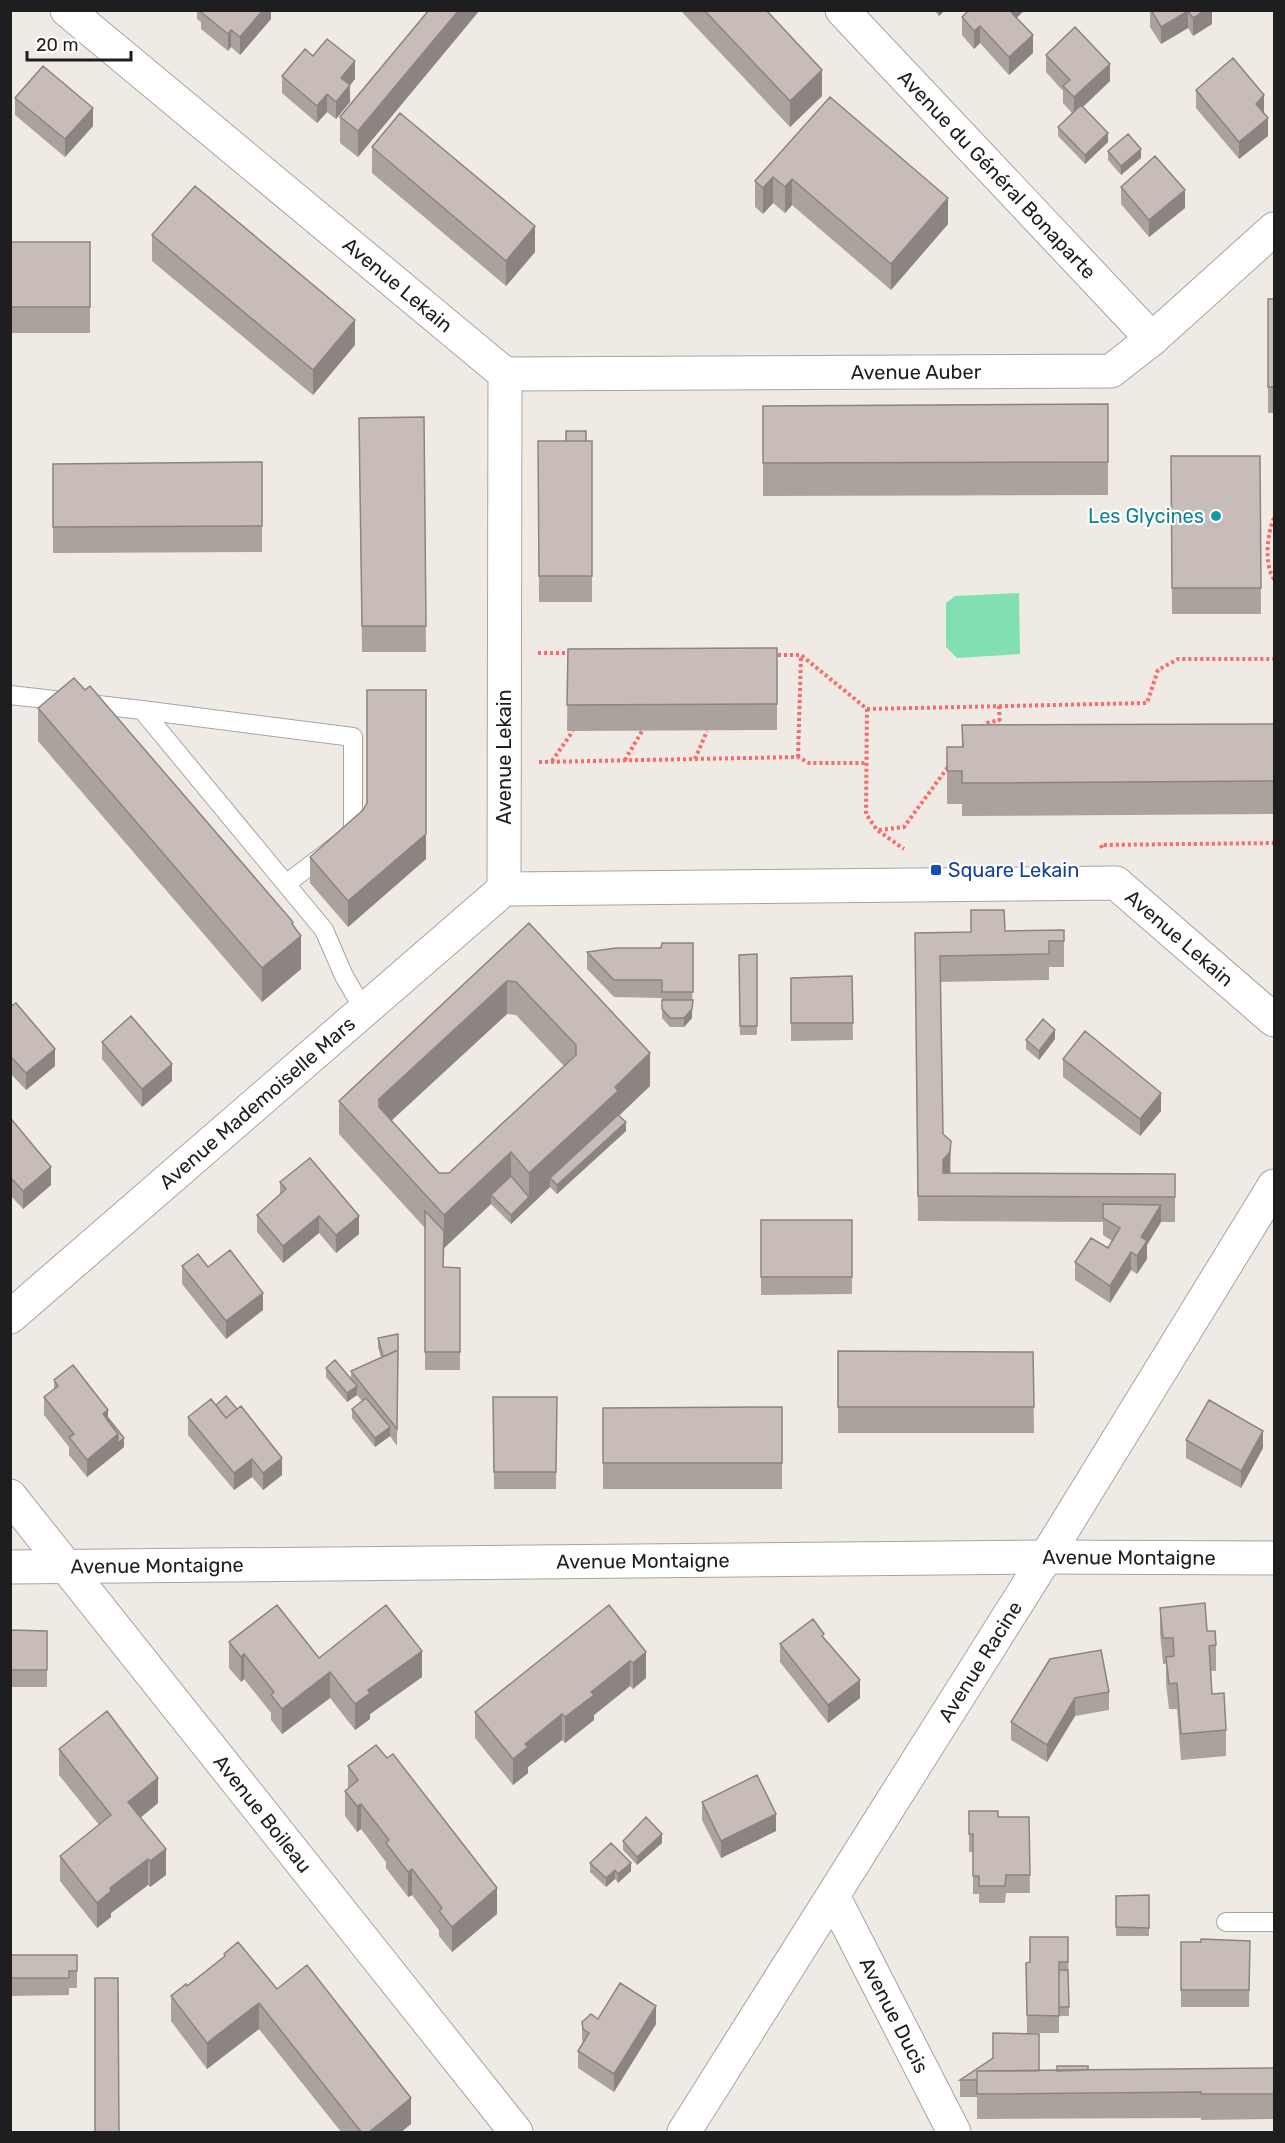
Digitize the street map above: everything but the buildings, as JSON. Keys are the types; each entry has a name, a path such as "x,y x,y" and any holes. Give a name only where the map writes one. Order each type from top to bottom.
{"street":[{"name":"Avenue Lekain","path":"67,10 505,374 504,889 1116,883 1275,1020"},
{"name":"Avenue du Général Bonaparte","path":"842,10 1152,339"},
{"name":"Avenue Auber","path":"505,374 1111,371 1152,339 1275,229"},
{"name":"Avenue Mademoiselle Mars","path":"10,1317 504,889"},
{"name":"Avenue Racine","path":"684,2133 1046,1557 1275,1186"},
{"name":"Avenue Boileau","path":"10,1496 516,2133"},
{"name":"Avenue Montaigne","path":"10,1567 1046,1557 1275,1558"},
{"name":"Avenue Ducis","path":"833,1896 954,2133"}],"lane":[{"path":"10,695 353,737 353,833 286,884"},
{"path":"142,710 324,930 344,976 364,1010"},
{"path":"1227,1923 1275,1922"}],"path":[{"path":"1275,518 1270,528 1269,550 1269,571 1275,579"},
{"path":"1261,550 1269,550"},
{"path":"504,653 576,653"},
{"path":"765,655 801,655 867,709 1147,703 1158,670 1178,659 1275,659"},
{"path":"798,757 801,655"},
{"path":"999,706 1000,738"},
{"path":"867,709 866,814 877,830 914,856 918,885"},
{"path":"979,730 987,723 1000,720"},
{"path":"552,762 573,731"},
{"path":"624,760 642,731"},
{"path":"695,759 707,731"},
{"path":"504,763 798,757 809,763 867,763"},
{"path":"877,830 904,827 944,776 951,761"},
{"path":"1104,883 1101,845 1275,843"}],"green space":[{"path":"1019,593 1020,654 957,658 946,647 946,603 955,596"}],"place":[{"name":"Les Glycines","path":"1216,516"},
{"name":"Square Lekain","path":"936,870"}]}
